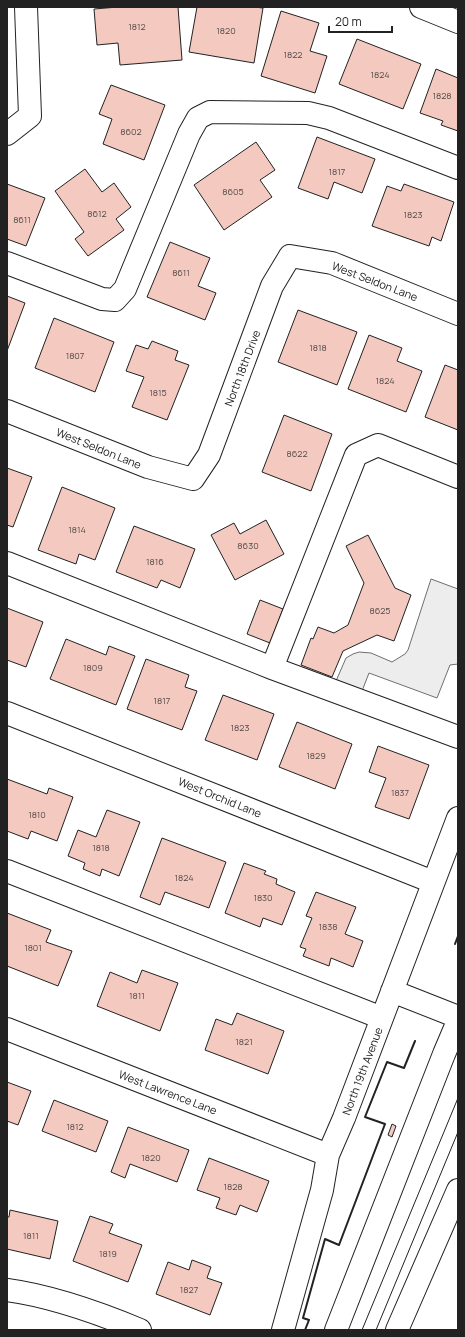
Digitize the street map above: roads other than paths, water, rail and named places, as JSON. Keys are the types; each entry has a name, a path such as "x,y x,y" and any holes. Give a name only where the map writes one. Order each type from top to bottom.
{"street":[{"path":"7,134 30,116 26,7"},
{"path":"421,7 458,22"},
{"path":"7,263 102,299 116,300 125,289 189,134 198,118 210,112 308,114 329,118 458,168"},
{"name":"West Seldon Lane","path":"290,256 332,263 458,314"},
{"name":"North 18th Drive","path":"193,479 209,455 272,286 290,256"},
{"name":"West Seldon Lane","path":"7,411 148,467 193,479"},
{"path":"272,668 356,455 378,445 458,477"},
{"path":"7,563 272,668 458,737"},
{"name":"West Orchid Lane","path":"7,713 433,882"},
{"name":"North 19th Avenue","path":"282,1330 322,1190 328,1155 344,1118 458,818"},
{"path":"7,871 382,1018"},
{"path":"392,991 458,1018"},
{"path":"336,1330 458,1021"},
{"name":"West Lawrence Lane","path":"7,1029 328,1155"},
{"path":"397,1330 458,1190"},
{"path":"7,1290 25,1292 102,1314 140,1330"}],"tram line":[{"path":"362,1330 458,1098"},
{"path":"376,1330 458,1132"}]}
